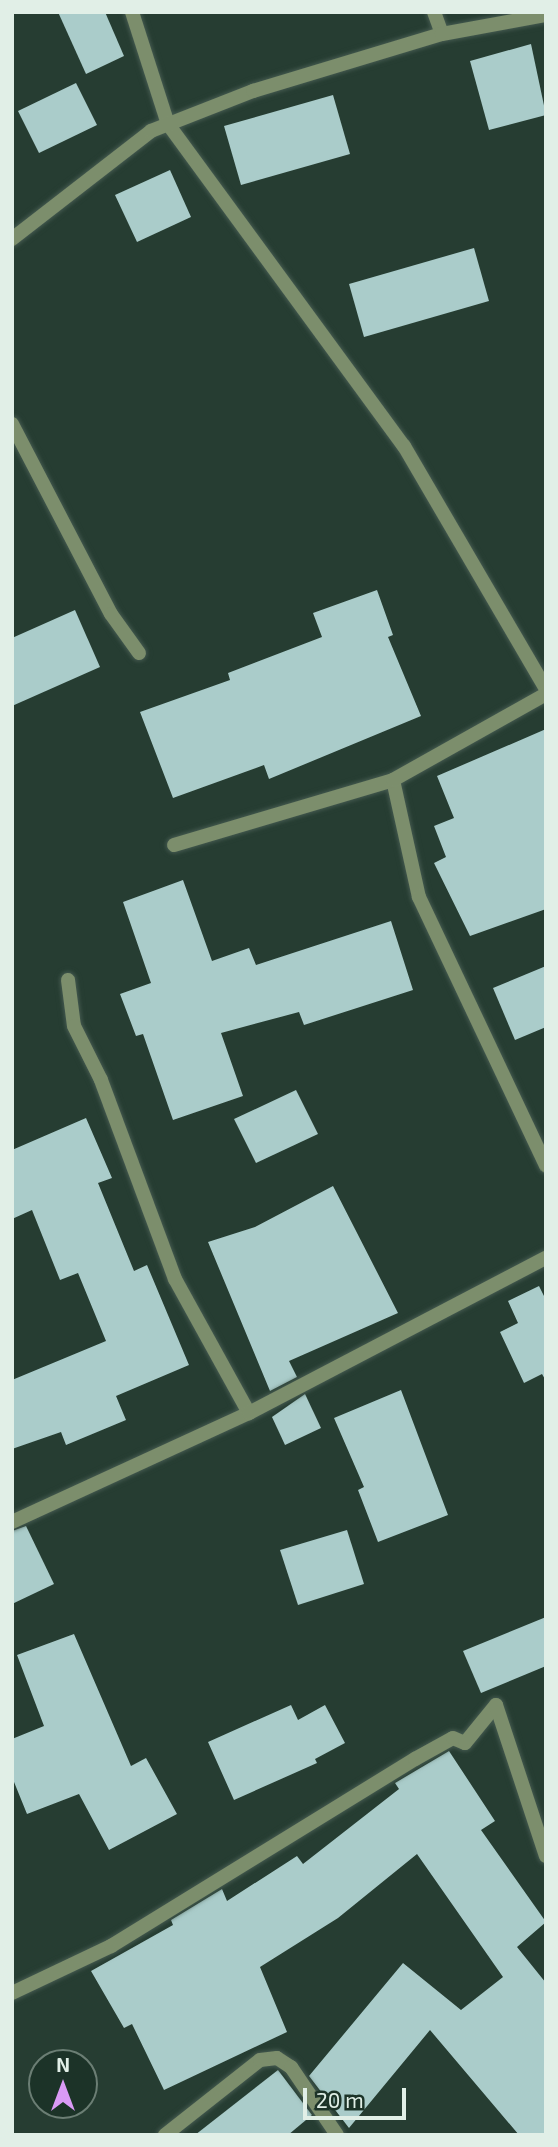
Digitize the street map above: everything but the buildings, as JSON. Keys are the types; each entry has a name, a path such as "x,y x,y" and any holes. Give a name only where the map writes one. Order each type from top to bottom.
{"street":[{"path":"132,12 168,124 404,446 546,689"},
{"path":"434,12 442,34"},
{"path":"12,239 151,131 253,91 442,34 546,15"},
{"path":"12,424 77,553 139,653"},
{"path":"174,845 393,780 546,694"},
{"path":"393,780 419,897 546,1166"},
{"path":"68,980 74,1026 101,1080 175,1279 249,1413"},
{"path":"12,1522 249,1413 546,1258"},
{"path":"12,1993 111,1946 415,1759 453,1738 464,1742 496,1705 546,1856"},
{"path":"165,2135 260,2060 277,2058 291,2067 337,2135"}]}
